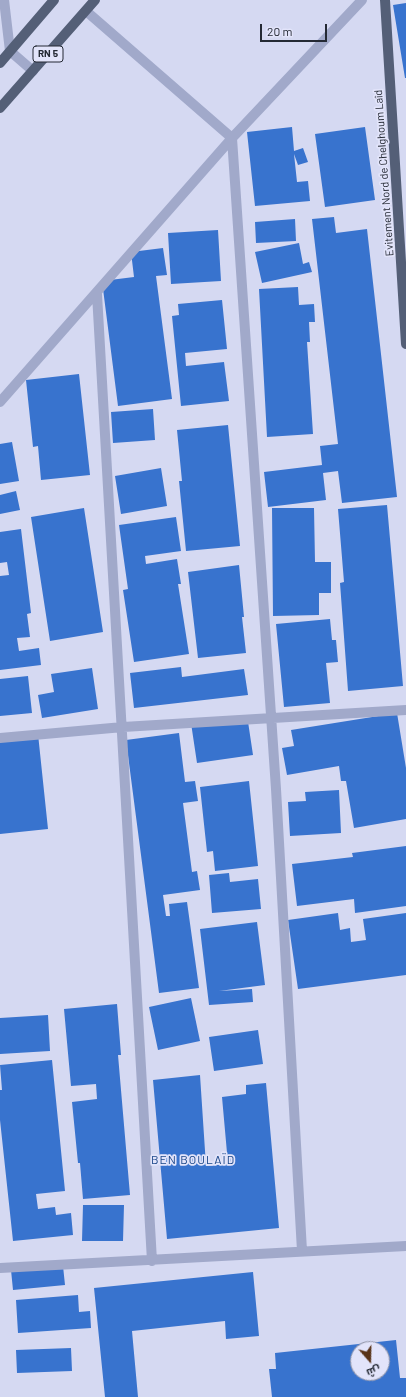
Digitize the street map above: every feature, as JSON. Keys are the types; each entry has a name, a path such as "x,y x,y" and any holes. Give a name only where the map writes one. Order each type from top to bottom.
{"main road":[{"name":"RN 5","path":"0,63 54,0"},
{"name":"RN 5","path":"0,108 96,0"},
{"name":"Evitement Nord de Chelghoum Laîd","path":"385,0 406,344"}],"street":[{"path":"4,0 10,51 33,71"},
{"path":"0,402 97,294 232,138 362,0"},
{"path":"86,11 232,138 271,720 302,1251"},
{"path":"97,294 152,1261"},
{"path":"0,738 122,728 271,720 406,710"},
{"path":"0,1268 152,1261 406,1246"}],"building":[{"path":"406,3 406,78 405,78 393,5"},
{"path":"292,127 294,151 303,148 308,162 298,165 294,154 297,182 308,181 310,201 255,206 247,132"},
{"path":"365,127 375,200 325,207 315,134"},
{"path":"334,217 336,233 367,229 397,497 342,503 338,471 323,473 326,500 268,507 264,472 322,465 320,446 338,444 312,219"},
{"path":"295,219 296,241 256,243 255,222"},
{"path":"218,230 221,281 171,284 168,233"},
{"path":"299,243 303,264 309,262 312,272 262,283 255,252"},
{"path":"163,248 167,275 156,276 172,399 118,406 102,281 134,277 131,252"},
{"path":"298,287 299,305 314,304 315,322 309,322 310,342 307,342 313,434 267,437 259,289"},
{"path":"222,300 227,349 185,353 186,366 224,362 229,401 181,406 172,316 179,315 178,304"},
{"path":"79,374 90,475 41,480 38,446 33,447 26,380"},
{"path":"153,409 155,440 113,443 111,412"},
{"path":"228,425 240,546 186,551 179,481 182,481 177,430"},
{"path":"12,442 19,481 0,484 0,444"},
{"path":"161,468 167,506 121,514 115,476"},
{"path":"16,491 20,510 0,514 0,495"},
{"path":"387,505 403,686 348,691 340,583 344,582 338,509"},
{"path":"84,508 103,632 50,641 31,517"},
{"path":"272,508 314,508 315,562 331,562 331,593 319,593 319,615 273,616"},
{"path":"176,517 181,551 145,556 146,564 177,559 181,584 178,584 189,654 134,662 123,590 128,589 119,525"},
{"path":"21,529 31,613 27,614 30,637 17,638 19,651 39,648 41,665 0,670 0,576 9,575 7,562 0,563 0,532"},
{"path":"239,565 246,653 198,658 188,572"},
{"path":"330,619 332,640 336,640 338,662 326,663 330,703 284,707 276,624"},
{"path":"181,667 182,677 244,669 248,695 134,708 130,673"},
{"path":"92,668 98,709 42,718 38,695 54,692 51,674"},
{"path":"28,676 32,713 0,716 0,679"},
{"path":"397,713 406,768 406,819 354,828 346,781 341,781 339,766 287,775 282,748 294,746 291,730"},
{"path":"247,715 253,755 197,763 191,723"},
{"path":"179,733 185,782 195,781 198,801 183,803 192,872 197,871 200,890 163,895 166,916 170,916 169,904 187,902 199,988 159,993 126,740"},
{"path":"38,734 48,829 0,834 0,738"},
{"path":"249,781 258,866 215,871 213,851 207,852 200,787"},
{"path":"339,790 341,833 290,836 288,802 306,801 305,792"},
{"path":"406,846 406,906 355,913 354,899 297,906 292,864 353,857 352,853"},
{"path":"229,873 230,882 258,879 261,909 212,913 209,875"},
{"path":"338,913 340,930 350,928 351,942 366,940 363,919 406,913 406,975 298,989 288,920"},
{"path":"257,922 265,985 219,991 252,989 253,1002 209,1005 200,929"},
{"path":"191,998 200,1041 158,1050 149,1007"},
{"path":"117,1004 121,1055 118,1055 130,1195 83,1199 72,1102 97,1099 96,1084 71,1086 64,1009"},
{"path":"48,1015 50,1051 0,1054 0,1018"},
{"path":"258,1030 263,1064 214,1071 209,1037"},
{"path":"52,1060 65,1191 36,1194 38,1209 55,1207 56,1215 71,1213 73,1235 13,1241 0,1120 0,1090 2,1090 0,1065"},
{"path":"200,1075 206,1166 228,1164 222,1097 246,1094 246,1085 266,1083 279,1228 167,1239 153,1080"},
{"path":"83,1205 124,1205 123,1241 82,1241"},
{"path":"63,1266 65,1285 13,1290 11,1270"},
{"path":"253,1272 259,1336 226,1339 225,1321 132,1331 138,1397 105,1397 94,1288"},
{"path":"78,1295 79,1312 90,1311 91,1328 18,1333 16,1300"},
{"path":"396,1340 400,1378 406,1378 406,1397 272,1397 269,1369 276,1369 275,1353 350,1345 350,1381 390,1381 390,1341 387,1341"},
{"path":"71,1348 72,1371 17,1373 16,1350"}],"district":[{"name":"BEN BOULAÏD","path":"193,1160"}]}
